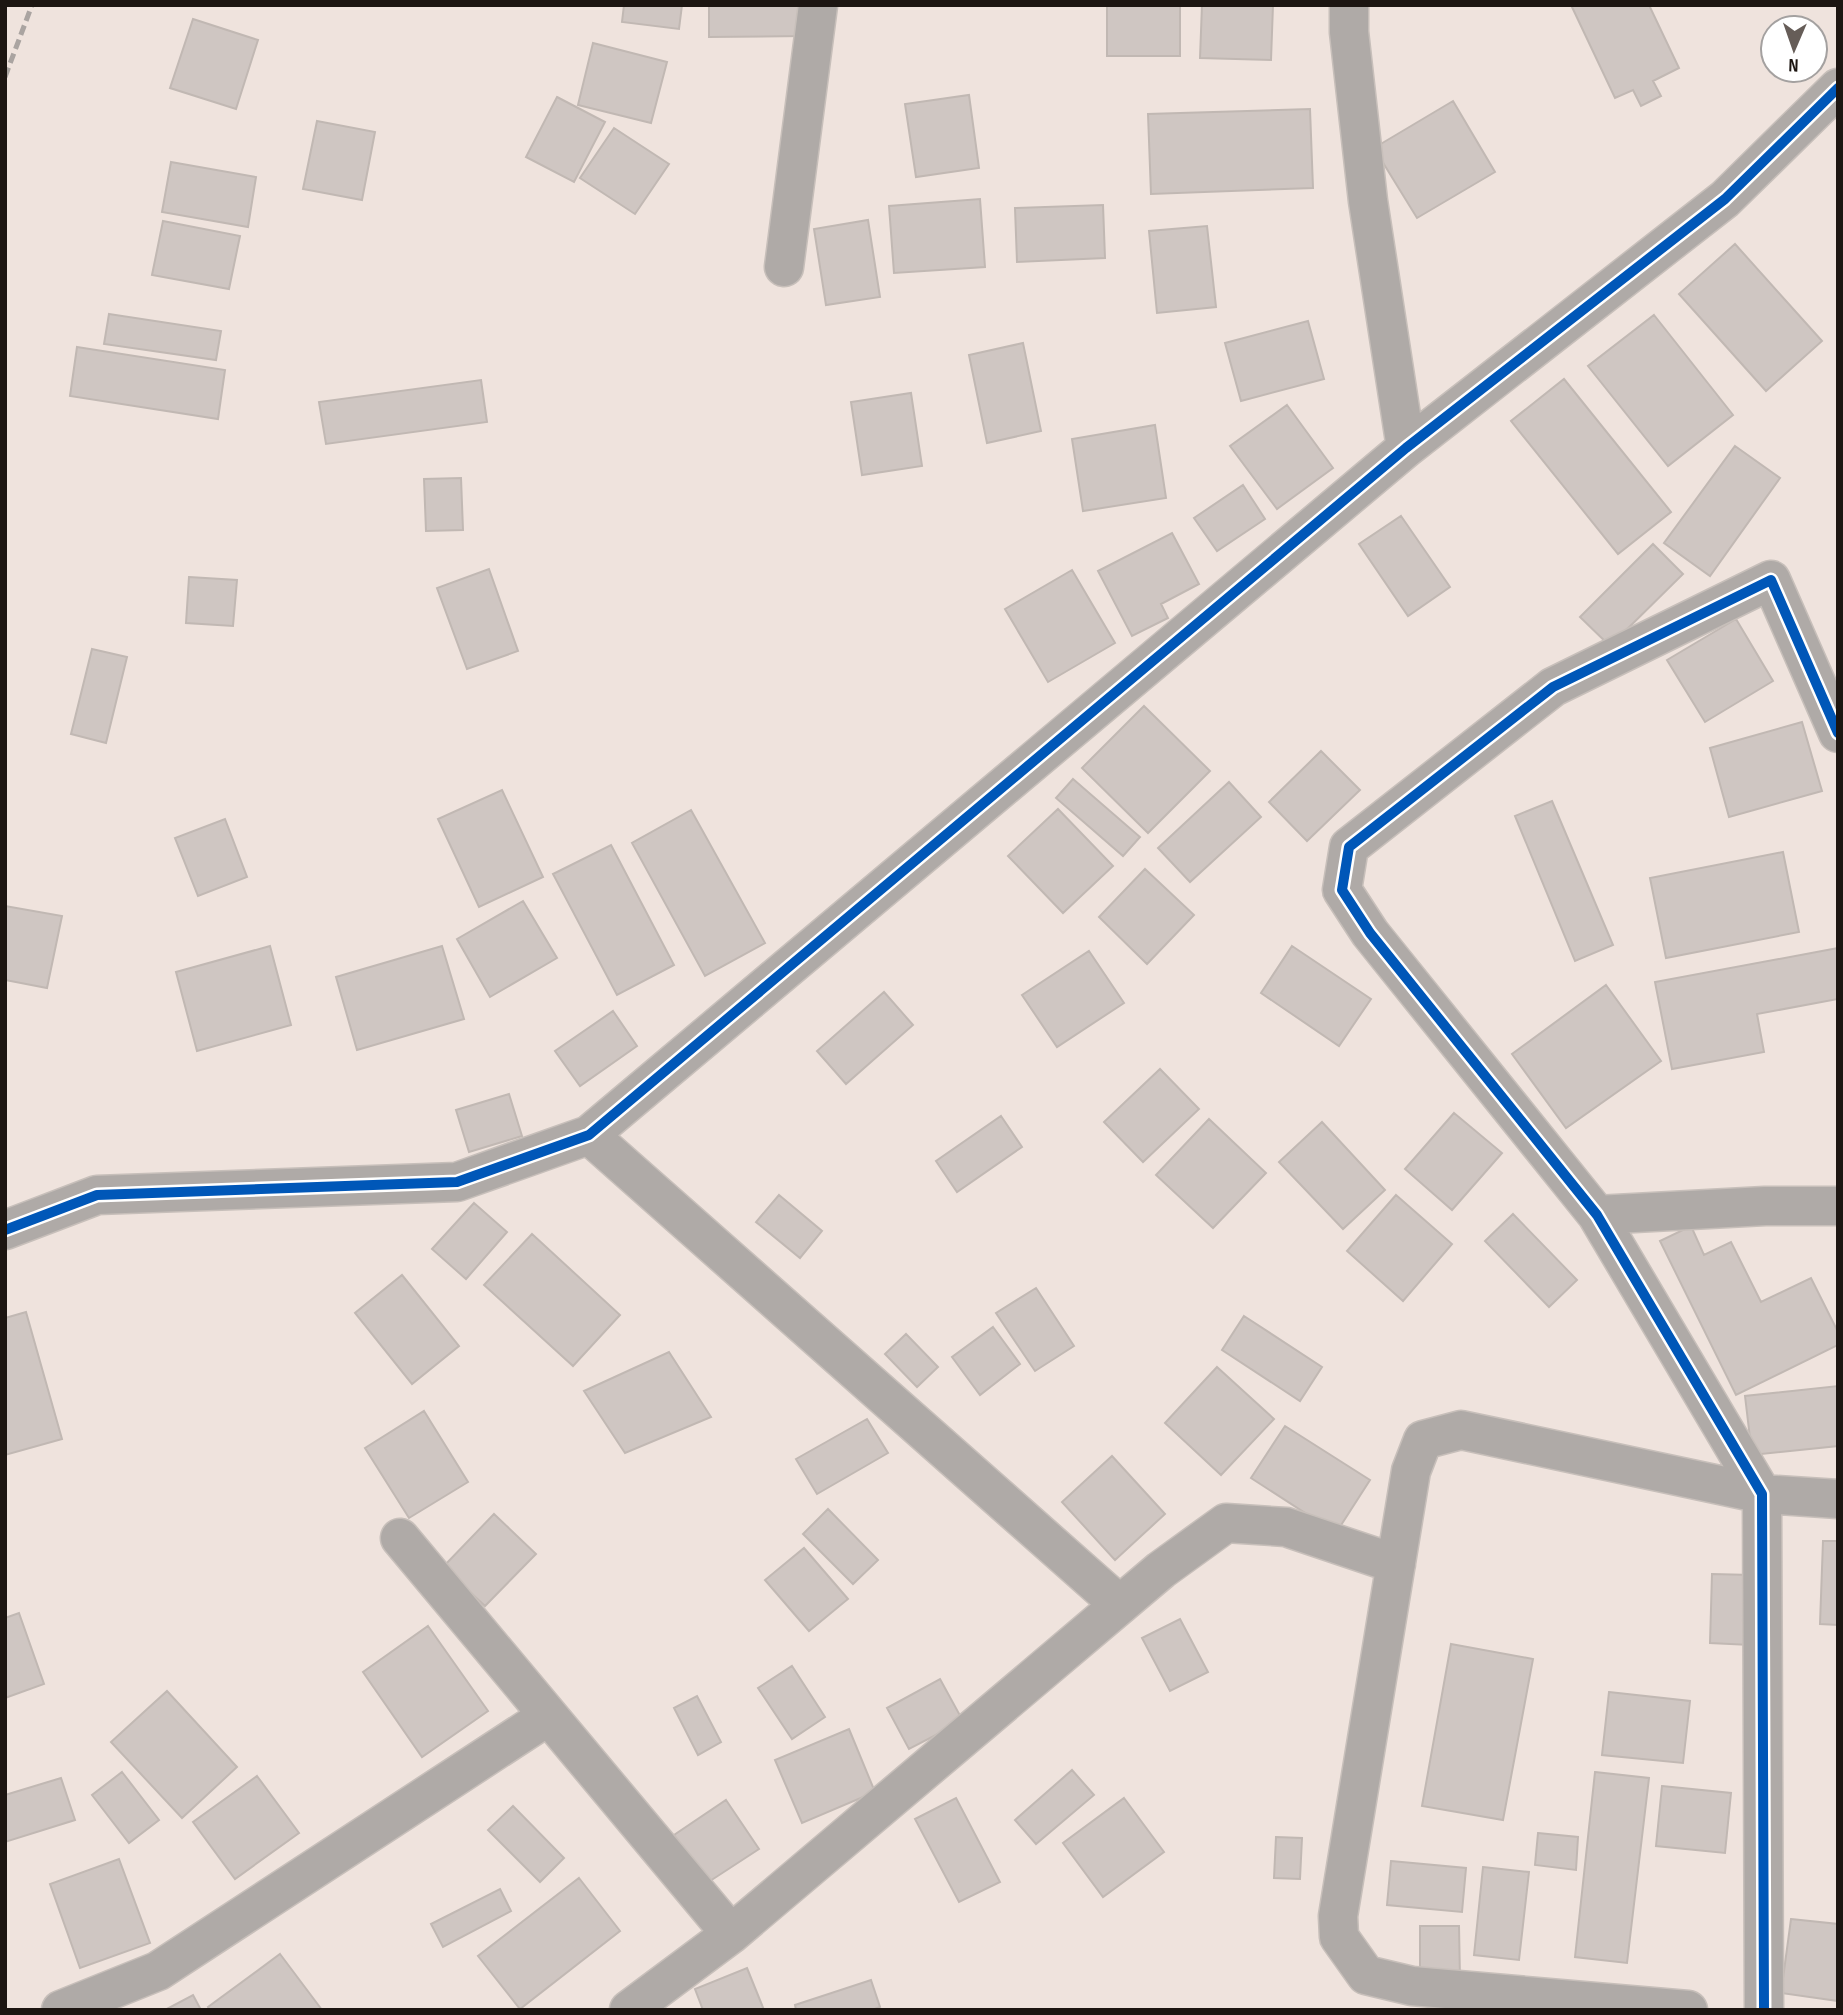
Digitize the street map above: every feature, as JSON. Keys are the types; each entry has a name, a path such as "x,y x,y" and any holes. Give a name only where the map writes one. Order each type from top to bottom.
{"street":[{"path":"784,267 818,5"},
{"path":"1349,5 1349,32 1368,201 1406,448"},
{"path":"5,1230 97,1195 457,1182 589,1135 1406,448 1725,199 1838,88"},
{"path":"1764,2010 1762,1494 1597,1215 1370,933 1342,890 1349,847 1553,687 1770,580 1838,733"},
{"path":"589,1135 1120,1605"},
{"path":"1597,1215 1765,1206 1838,1206"},
{"path":"1688,2010 1412,1986 1366,1975 1339,1937 1338,1916 1411,1471 1423,1440 1461,1430 1762,1494 1838,1499"},
{"path":"629,2010 732,1934 1161,1570 1226,1522 1286,1527 1396,1564"},
{"path":"400,1538 732,1934"},
{"path":"61,2010 158,1971 548,1716"}],"building":[{"path":"624,5 682,5 679,29 622,22"},
{"path":"709,5 804,5 804,36 709,37"},
{"path":"1107,5 1180,5 1180,56 1107,56"},
{"path":"1202,5 1273,5 1271,60 1200,58"},
{"path":"1649,5 1679,68 1653,81 1661,96 1641,106 1633,90 1615,98 1572,7"},
{"path":"193,19 258,40 236,109 170,88"},
{"path":"593,43 667,62 651,123 578,105"},
{"path":"969,95 979,168 916,177 905,104"},
{"path":"557,97 605,122 574,182 526,157"},
{"path":"1453,101 1495,172 1417,218 1374,148"},
{"path":"1310,109 1313,188 1151,194 1148,114"},
{"path":"317,121 375,132 362,200 303,189"},
{"path":"614,128 669,164 635,214 580,178"},
{"path":"171,162 256,177 248,227 162,212"},
{"path":"980,199 985,267 894,273 889,206"},
{"path":"1103,205 1105,258 1017,262 1015,208"},
{"path":"868,220 880,297 826,305 814,229"},
{"path":"163,221 240,236 229,289 152,275"},
{"path":"1207,226 1216,307 1157,313 1149,231"},
{"path":"1735,244 1822,341 1766,391 1679,294"},
{"path":"109,314 221,331 216,360 104,344"},
{"path":"1654,315 1733,415 1668,466 1588,366"},
{"path":"1308,321 1324,379 1241,401 1225,343"},
{"path":"1023,343 1041,431 987,443 969,355"},
{"path":"77,347 225,370 218,419 70,396"},
{"path":"1564,379 1671,512 1618,554 1511,421"},
{"path":"481,380 487,422 326,444 319,402"},
{"path":"911,393 922,466 862,475 851,402"},
{"path":"1287,405 1333,468 1277,509 1230,446"},
{"path":"1155,425 1166,498 1083,511 1072,439"},
{"path":"1735,446 1780,478 1710,576 1664,543"},
{"path":"461,478 463,530 426,531 424,479"},
{"path":"1243,485 1265,519 1217,551 1194,518"},
{"path":"1401,516 1450,587 1408,616 1359,544"},
{"path":"1172,533 1199,584 1161,604 1168,618 1132,636 1098,571"},
{"path":"1653,544 1683,574 1610,646 1580,617"},
{"path":"489,569 518,651 467,669 437,588"},
{"path":"1072,570 1115,643 1048,682 1005,609"},
{"path":"189,577 237,580 233,626 186,623"},
{"path":"1736,619 1773,681 1705,722 1667,660"},
{"path":"92,649 127,657 106,743 71,734"},
{"path":"1144,706 1210,771 1148,833 1082,768"},
{"path":"1802,722 1822,791 1729,817 1710,748"},
{"path":"1321,751 1360,790 1307,841 1269,802"},
{"path":"1073,779 1140,837 1123,856 1056,798"},
{"path":"1229,782 1261,817 1190,882 1158,848"},
{"path":"502,790 543,877 479,907 438,819"},
{"path":"1552,801 1613,945 1575,961 1515,816"},
{"path":"1058,809 1113,866 1063,913 1008,856"},
{"path":"691,810 765,943 705,976 632,843"},
{"path":"225,819 247,877 198,896 175,838"},
{"path":"611,845 674,965 617,995 553,874"},
{"path":"1783,852 1799,932 1666,958 1650,878"},
{"path":"1145,869 1194,915 1147,964 1099,917"},
{"path":"523,901 557,958 490,997 457,939"},
{"path":"5,906 62,916 47,988 5,980"},
{"path":"270,946 291,1025 197,1051 176,972"},
{"path":"442,946 464,1019 357,1050 336,977"},
{"path":"1292,946 1371,999 1339,1046 1261,993"},
{"path":"1838,948 1838,999 1757,1014 1764,1052 1672,1069 1655,982"},
{"path":"1089,951 1124,1003 1057,1047 1022,995"},
{"path":"1606,985 1661,1061 1566,1128 1512,1054"},
{"path":"884,992 913,1025 846,1084 817,1051"},
{"path":"613,1011 637,1046 580,1086 555,1051"},
{"path":"1160,1069 1199,1109 1143,1162 1104,1122"},
{"path":"509,1094 522,1136 469,1152 456,1110"},
{"path":"1454,1113 1502,1153 1452,1210 1405,1169"},
{"path":"1001,1116 1022,1147 957,1192 936,1161"},
{"path":"1209,1119 1266,1173 1213,1228 1156,1175"},
{"path":"1322,1122 1385,1190 1343,1229 1279,1162"},
{"path":"779,1195 822,1231 800,1258 756,1222"},
{"path":"1396,1195 1452,1244 1403,1301 1347,1251"},
{"path":"474,1203 507,1232 466,1279 432,1249"},
{"path":"1513,1214 1577,1280 1549,1307 1485,1241"},
{"path":"1691,1226 1704,1255 1731,1242 1761,1302 1811,1278 1838,1332 1838,1345 1736,1395 1660,1241"},
{"path":"532,1234 620,1315 573,1366 484,1285"},
{"path":"402,1275 459,1346 412,1384 355,1313"},
{"path":"1036,1288 1074,1346 1035,1371 996,1313"},
{"path":"26,1312 62,1439 5,1455 5,1318"},
{"path":"1244,1316 1322,1367 1300,1401 1222,1350"},
{"path":"993,1327 1020,1364 980,1395 952,1357"},
{"path":"906,1334 938,1367 917,1387 885,1354"},
{"path":"669,1352 711,1417 625,1453 584,1391"},
{"path":"1217,1367 1274,1419 1221,1475 1165,1423"},
{"path":"1838,1386 1838,1446 1752,1455 1745,1396"},
{"path":"424,1411 468,1482 409,1518 365,1448"},
{"path":"867,1419 888,1453 817,1494 796,1459"},
{"path":"1285,1426 1370,1480 1336,1533 1251,1478"},
{"path":"1112,1456 1165,1514 1115,1560 1062,1502"},
{"path":"828,1509 878,1560 853,1584 803,1534"},
{"path":"494,1514 536,1554 485,1606 443,1567"},
{"path":"1823,1541 1838,1541 1838,1625 1820,1624"},
{"path":"804,1548 848,1599 809,1631 765,1580"},
{"path":"1712,1574 1752,1575 1750,1645 1710,1643"},
{"path":"19,1613 44,1684 5,1698 5,1618"},
{"path":"1180,1619 1208,1672 1170,1691 1142,1638"},
{"path":"428,1626 488,1711 422,1757 363,1672"},
{"path":"1451,1644 1533,1659 1503,1820 1422,1806"},
{"path":"792,1666 825,1717 792,1739 758,1688"},
{"path":"940,1679 963,1721 909,1749 887,1708"},
{"path":"167,1691 237,1767 182,1818 111,1742"},
{"path":"1609,1692 1690,1701 1683,1763 1602,1755"},
{"path":"697,1696 721,1742 698,1755 674,1708"},
{"path":"849,1729 875,1792 802,1823 775,1760"},
{"path":"1072,1770 1094,1795 1036,1844 1015,1820"},
{"path":"122,1772 159,1820 129,1843 92,1795"},
{"path":"1595,1772 1649,1778 1627,1963 1575,1957"},
{"path":"257,1776 299,1833 235,1879 193,1822"},
{"path":"61,1778 75,1820 5,1842 5,1795"},
{"path":"1662,1786 1731,1793 1725,1853 1656,1846"},
{"path":"956,1798 1000,1882 959,1902 915,1819"},
{"path":"1124,1798 1164,1852 1103,1897 1063,1843"},
{"path":"726,1800 759,1849 707,1883 674,1835"},
{"path":"513,1806 564,1858 540,1882 488,1830"},
{"path":"1538,1833 1578,1837 1576,1870 1535,1865"},
{"path":"1276,1837 1302,1838 1300,1879 1274,1878"},
{"path":"119,1859 150,1943 80,1968 50,1884"},
{"path":"1391,1861 1466,1868 1462,1912 1387,1905"},
{"path":"1483,1867 1529,1872 1519,1960 1474,1955"},
{"path":"579,1878 620,1931 520,2009 478,1956"},
{"path":"500,1889 511,1911 443,1947 431,1924"},
{"path":"1791,1919 1838,1924 1838,2001 1781,1993"},
{"path":"1420,1926 1459,1926 1460,1980 1420,1980"},
{"path":"280,1954 322,2010 210,2010 208,2007"},
{"path":"747,1968 764,2010 703,2010 695,1989"},
{"path":"871,1980 880,2007 872,2010 796,2010 795,2005"},
{"path":"193,1995 201,2010 165,2010"}],"railway":[{"path":"5,77 32,5"}],"cycle path":[{"path":"5,1230 97,1195 457,1182 589,1135 1406,448 1725,199 1838,88"},
{"path":"1764,2010 1762,1494 1597,1215 1370,933 1342,890 1349,847 1553,687 1771,580 1838,733"}]}
